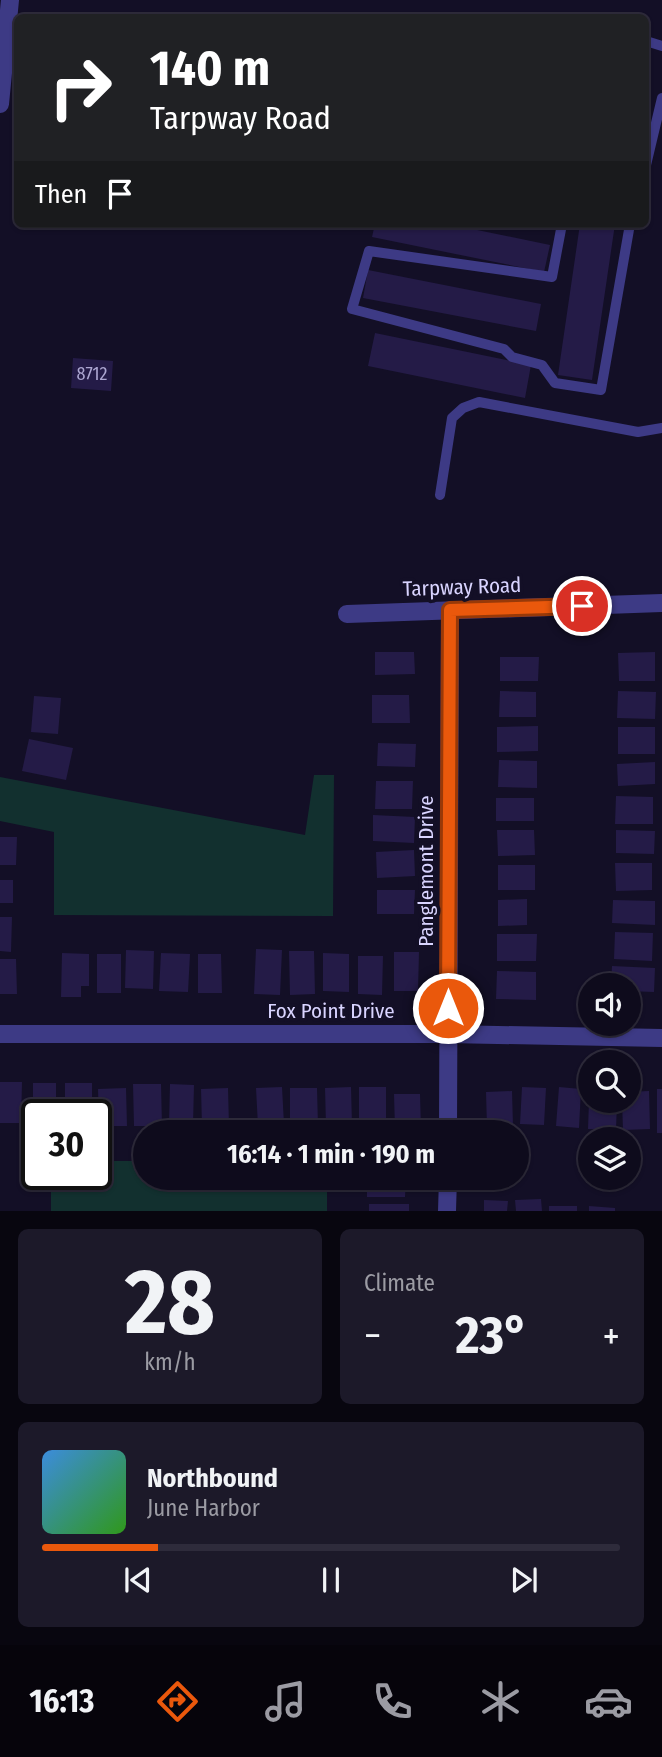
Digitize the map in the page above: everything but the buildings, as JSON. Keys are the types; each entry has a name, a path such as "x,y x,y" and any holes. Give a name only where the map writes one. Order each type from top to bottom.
{"street":[{"path":"0,104 10,0"},
{"name":"Tarpway Road","path":"347,614 662,603"},
{"name":"Panglemont Drive","path":"448,1120 450,610"},
{"name":"Fox Point Drive","path":"0,1034 448,1034 662,1038"},
{"path":"447,1190 447,1211"}],"lane":[{"path":"649,153 662,99"},
{"path":"561,228 552,277 369,251 352,309 504,349 512,357 542,365 555,383 601,390 629,228"},
{"path":"440,495 452,418 463,408 479,402 638,432 662,428"}],"green space":[{"path":"314,775 334,775 333,916 54,915 54,832 0,821 0,777 305,835"},
{"path":"112,1161 133,1161 133,1190 327,1190 327,1211 51,1211 51,1190 112,1190"}],"route":[{"path":"448,1008 450,610 582,606"}]}
